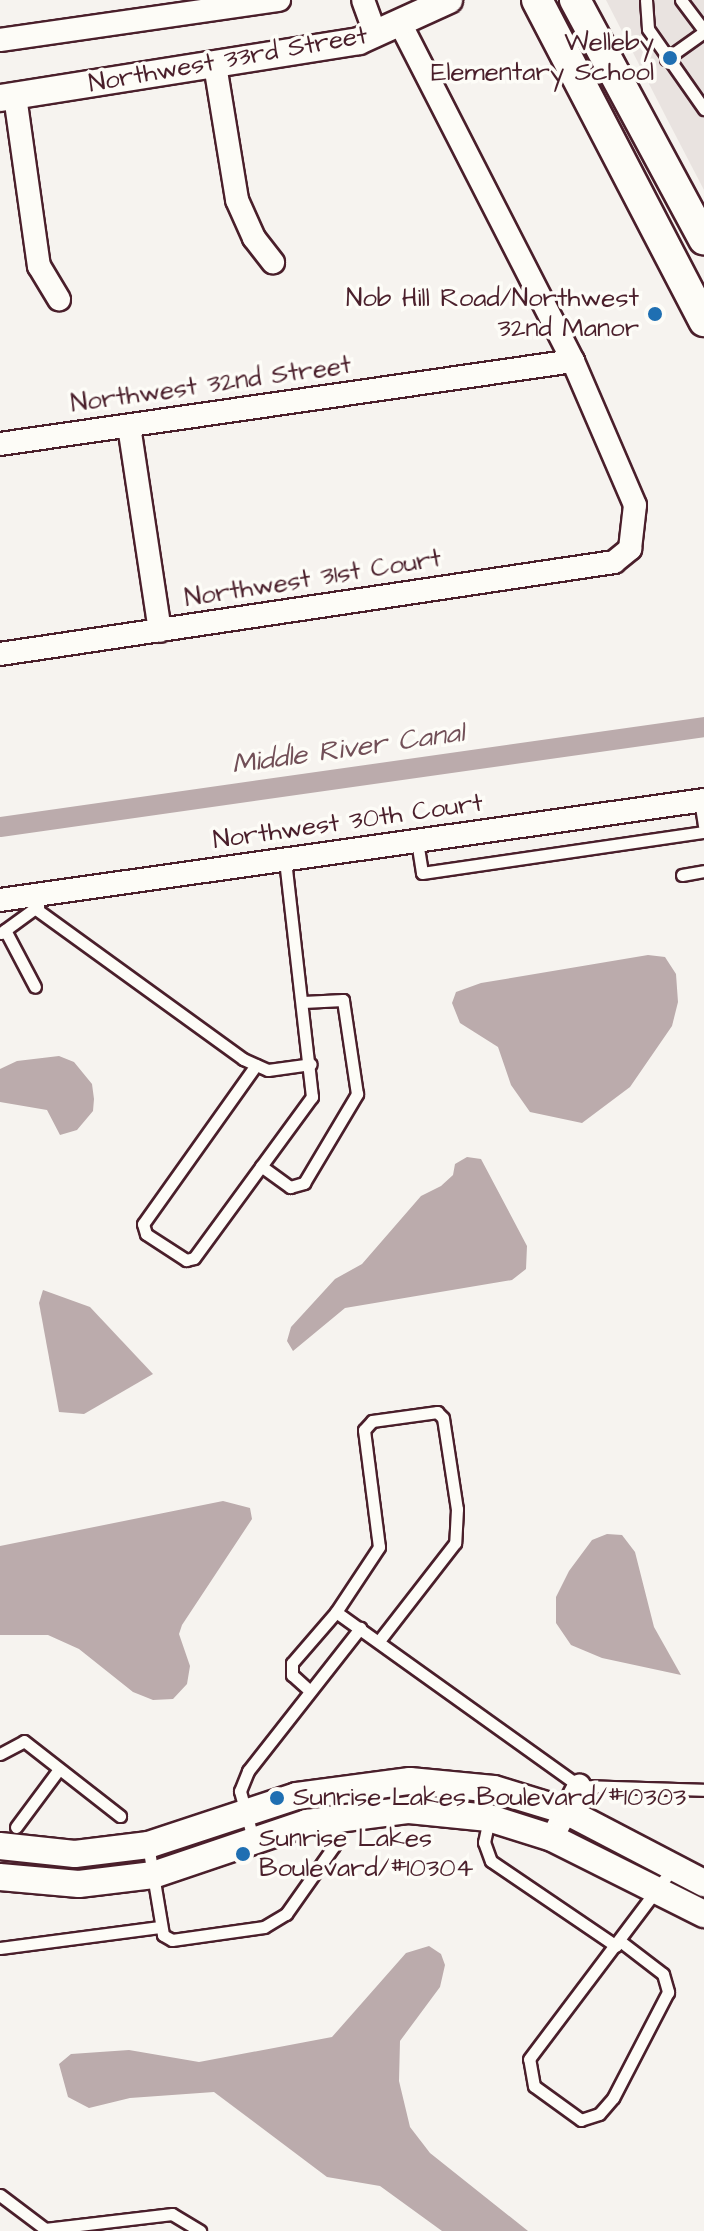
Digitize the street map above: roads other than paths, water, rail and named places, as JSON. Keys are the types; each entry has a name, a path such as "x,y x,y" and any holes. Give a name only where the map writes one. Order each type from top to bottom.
{"main road":[{"path":"537,0 704,321"},
{"path":"575,0 704,240"}],"street":[{"name":"Northwest 33rd Street","path":"0,40 279,0"},
{"path":"363,0 376,35"},
{"name":"Northwest 33rd Street","path":"7,97 215,65 376,35 449,0"},
{"path":"401,25 573,361"},
{"path":"215,65 237,200 254,238 273,262"},
{"path":"7,97 39,266 59,299"},
{"name":"Northwest 32nd Street","path":"0,444 573,361"},
{"name":"Northwest 31st Court","path":"0,654 614,562 630,549 636,532 635,505 573,361"},
{"path":"129,426 160,631"},
{"name":"Northwest 30th Court","path":"0,900 42,901 285,860 702,800"},
{"path":"8,1837 75,1854 148,1845 297,1796 410,1781 494,1789 566,1811 704,1883"},
{"path":"552,1838 579,1786"},
{"path":"0,1877 79,1884 153,1875 331,1818 409,1810 489,1818 552,1838 704,1914"}],"lane":[{"path":"646,0 648,29 666,59 702,102"},
{"path":"666,59 704,31 681,0"},
{"path":"417,841 422,873 704,829 702,800"},
{"path":"256,1065 143,1224 146,1234 186,1260 194,1258 312,1097 311,1064 285,860"},
{"path":"682,875 704,871"},
{"path":"35,987 3,931 42,901 256,1065 268,1070 311,1064"},
{"path":"261,1166 290,1187 304,1183 357,1094 343,1000 303,1002"},
{"path":"310,1691 292,1675 292,1663 336,1612 379,1547 364,1430 372,1421 437,1412 443,1418 457,1509 455,1543 379,1641"},
{"path":"336,1612 579,1786 704,1790"},
{"path":"255,1842 240,1791 248,1771 360,1628"},
{"path":"0,1754 24,1741 120,1816"},
{"path":"8,1837 59,1769"},
{"path":"148,1845 160,1927 172,1940 264,1927 286,1914 334,1846 331,1818"},
{"path":"489,1818 484,1842 491,1861 618,1943 663,1974 668,1992 613,2098 599,2114 581,2120 534,2086 529,2059 618,1943 657,1892 672,1869"},
{"path":"0,1948 160,1927"},
{"path":"0,2195 46,2230 172,2214 200,2231"}],"waterway":[{"name":"Middle River Canal","path":"0,827 704,727"}],"place":[{"name":"Welleby Elementary School","path":"670,58"},
{"name":"Nob Hill Road/Northwest 32nd Manor","path":"655,314"},
{"name":"Sunrise Lakes Boulevard/#10303","path":"277,1798"},
{"name":"Sunrise Lakes Boulevard/#10304","path":"243,1854"}]}
